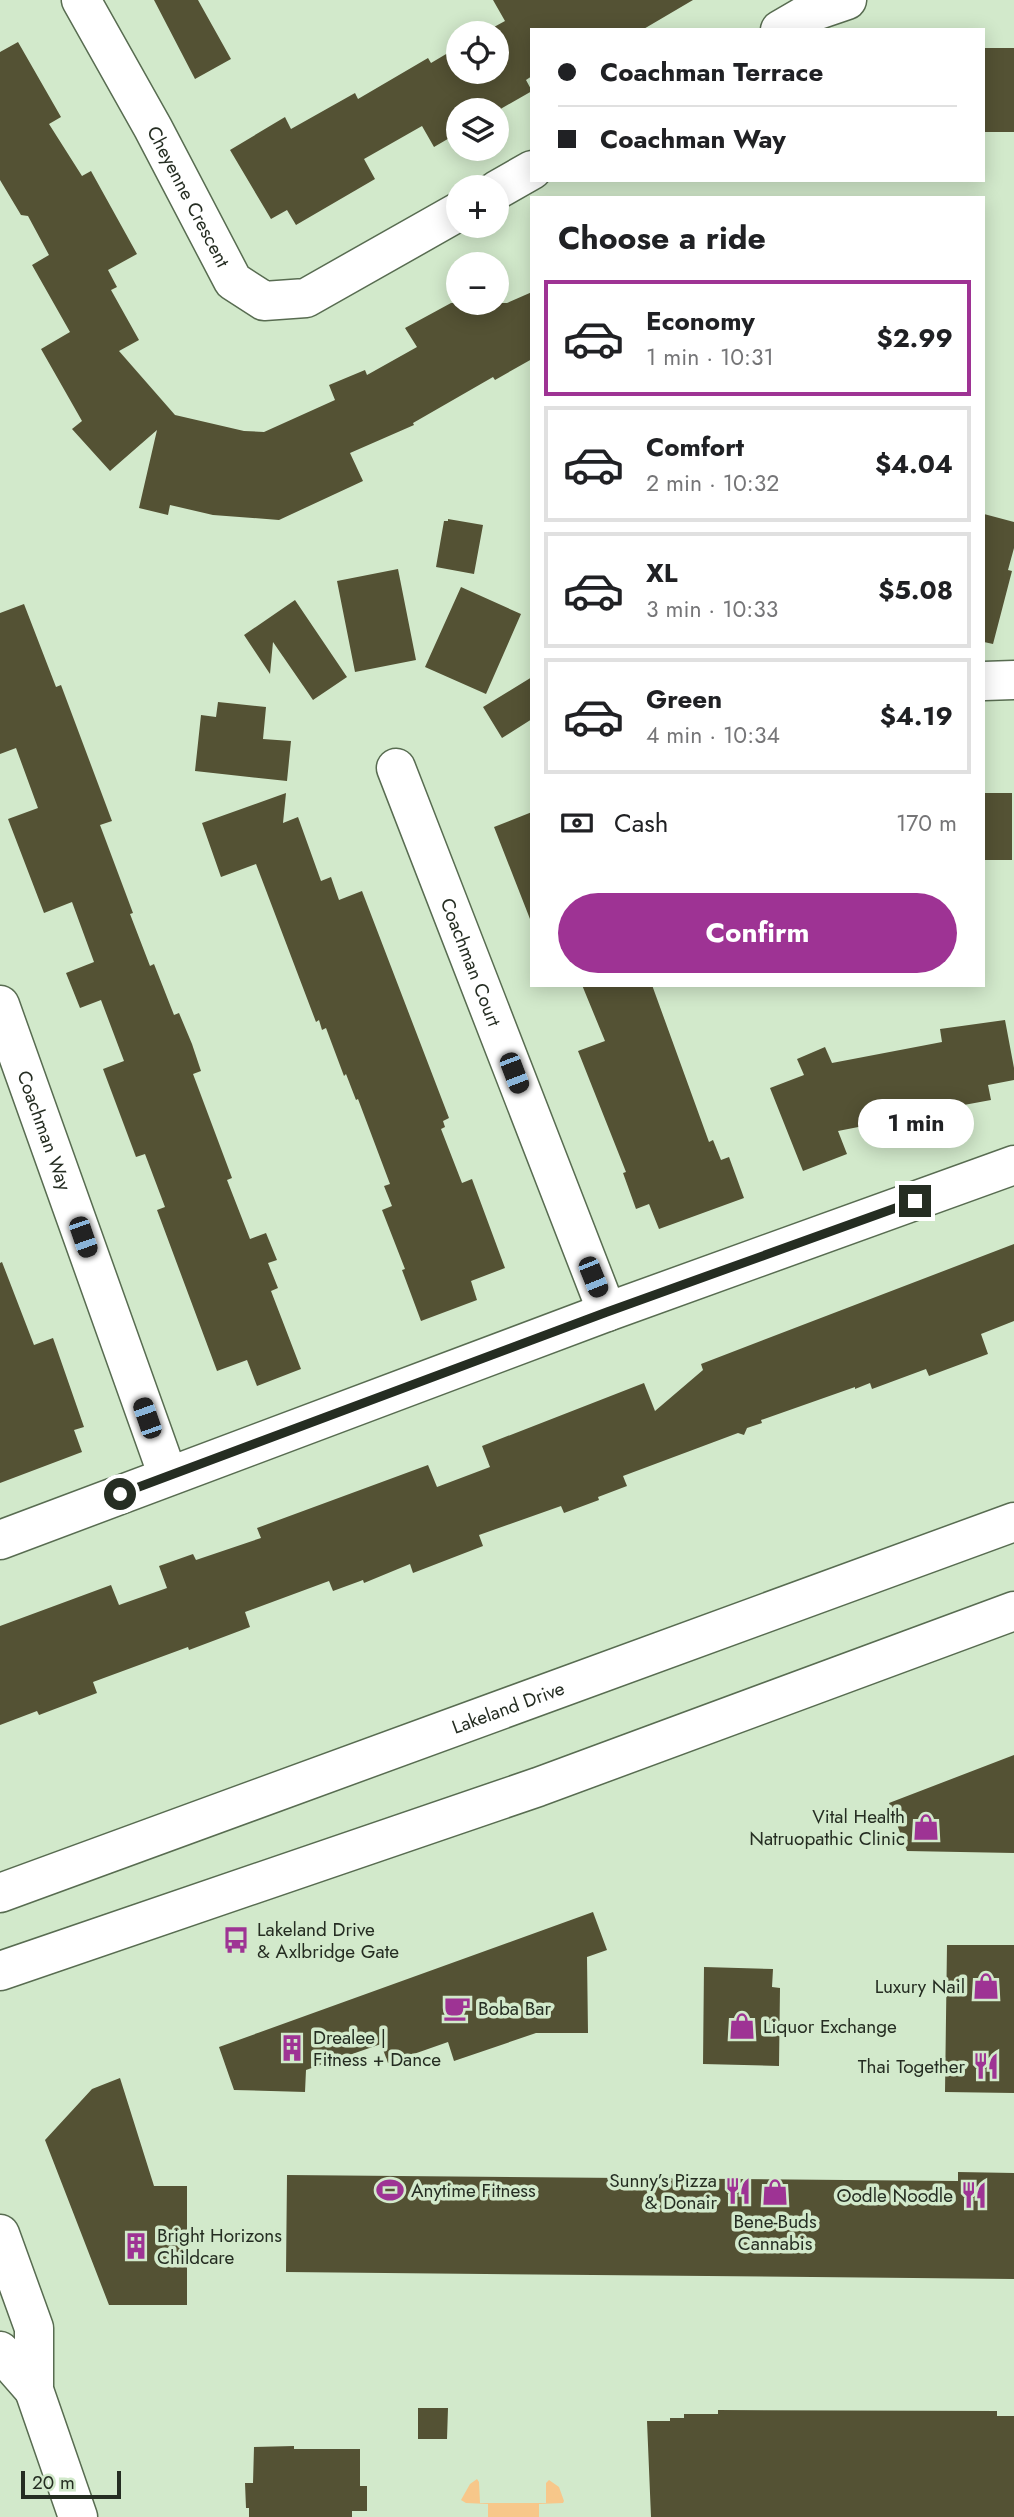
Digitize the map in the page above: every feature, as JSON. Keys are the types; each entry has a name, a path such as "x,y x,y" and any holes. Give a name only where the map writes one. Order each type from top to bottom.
{"street":[{"name":"Cheyenne Crescent","path":"81,0 153,128 233,281 264,301 306,299 446,219"},
{"path":"783,28 809,13 848,0"},
{"path":"509,183 530,171"},
{"path":"985,681 1014,680"},
{"name":"Coachman Court","path":"396,768 607,1312"},
{"name":"Coachman Way","path":"0,1005 168,1476"},
{"path":"0,1540 607,1312 1014,1165"},
{"name":"Lakeland Drive","path":"0,1893 1014,1522"},
{"path":"0,2004 12,1967 538,1787 1014,1611"},
{"path":"0,2234 34,2328 34,2390 78,2517"},
{"path":"0,2351 34,2390"}],"shaded area":[{"path":"477,2479 480,2503 546,2503 546,2483 549,2480 559,2487 564,2501 539,2504 539,2517 488,2517 488,2504 466,2503 461,2500 470,2484"}],"building":[{"path":"154,0 198,0 231,59 195,79"},
{"path":"493,0 693,0 645,28 530,28 530,77 526,80 530,92 509,104 509,98 446,98 446,140 434,147 422,126 364,159 375,179 296,225 287,210 271,219 230,150 285,117 291,129 355,93 358,99 428,58 431,63 446,54 446,84 509,84 509,21 505,21"},
{"path":"18,42 61,117 49,124 82,176 91,171 137,254 108,270 117,287 111,290 139,340 119,351 175,415 244,431 264,432 335,400 329,385 365,370 367,375 417,347 405,328 446,306 446,315 509,315 509,302 530,293 530,360 495,380 493,377 413,423 414,425 350,453 363,481 279,520 213,515 170,505 168,515 139,508 157,430 110,471 72,429 82,421 41,349 70,332 32,265 49,255 28,216 21,215 0,180 0,52"},
{"path":"985,48 1014,48 1014,132 985,132"},
{"path":"985,514 1014,522 1014,548 1008,570 1012,571 993,644 985,642"},
{"path":"448,519 483,525 474,574 436,567 444,521"},
{"path":"398,569 416,660 355,672 337,581"},
{"path":"461,587 521,614 486,694 425,667"},
{"path":"295,600 347,677 313,700 273,642 270,674 244,635"},
{"path":"24,604 56,687 61,685 112,821 100,825 133,913 130,914 150,966 154,964 174,1015 179,1013 192,1044 201,1071 193,1074 232,1178 227,1180 250,1239 266,1233 277,1260 268,1263 278,1288 271,1291 301,1369 257,1386 247,1360 217,1371 157,1210 165,1207 145,1154 136,1157 103,1069 124,1061 101,1000 80,1008 66,973 94,962 72,902 44,913 8,819 38,808 16,748 0,754 0,613"},
{"path":"530,678 530,720 502,738 483,707"},
{"path":"218,702 266,707 263,739 291,741 287,781 195,771 201,715 216,717"},
{"path":"286,793 283,823 298,817 321,881 331,877 339,900 362,891 449,1118 443,1121 445,1127 441,1129 462,1183 472,1179 505,1268 471,1281 477,1300 421,1321 402,1270 405,1269 382,1210 392,1206 384,1186 390,1184 358,1099 356,1100 346,1074 344,1076 326,1028 322,1030 319,1020 316,1022 256,864 221,877 202,823"},
{"path":"985,793 1012,793 1012,860 985,860"},
{"path":"530,813 530,919 494,827"},
{"path":"583,987 653,987 709,1142 713,1140 721,1160 729,1157 744,1198 659,1229 649,1204 636,1209 623,1173 626,1172 578,1051 605,1041"},
{"path":"1005,1020 1014,1080 988,1085 991,1100 942,1109 943,1117 906,1125 904,1118 838,1131 847,1154 803,1171 770,1088 804,1075 797,1059 825,1047 832,1063 942,1042 940,1029"},
{"path":"1014,1244 1014,1321 981,1334 988,1354 929,1376 926,1369 872,1389 870,1383 855,1387 761,1420 762,1423 747,1428 744,1435 738,1433 623,1476 627,1486 598,1497 599,1500 564,1513 561,1506 479,1535 483,1546 413,1573 410,1564 364,1583 363,1580 333,1591 329,1581 245,1612 250,1627 93,1682 97,1693 39,1715 37,1711 0,1725 0,1626 111,1585 119,1605 167,1588 159,1566 193,1554 196,1560 261,1538 257,1528 428,1465 437,1487 490,1467 482,1446 644,1383 655,1411 703,1370 701,1364"},
{"path":"2,1262 34,1345 53,1338 84,1427 74,1430 82,1452 0,1483 0,1263"},
{"path":"1014,1755 1014,1853 907,1851 889,1803"},
{"path":"593,1912 607,1950 587,1957 588,2033 536,2033 454,2061 448,2042 388,2063 381,2044 306,2070 305,2092 234,2090 219,2047"},
{"path":"947,1945 1014,1945 1014,2093 945,2092"},
{"name":"Liquor Exchange","path":"704,1967 773,1969 772,1987 780,1988 779,2066 703,2064"},
{"name":"Bright Horizons Childcare","path":"120,2078 154,2186 187,2186 187,2305 109,2305 45,2140 92,2089"},
{"path":"958,2172 1014,2173 1014,2279 286,2272 287,2175 958,2181"},
{"path":"418,2408 448,2408 447,2439 418,2439"},
{"path":"718,2410 997,2411 997,2416 1014,2416 1014,2517 651,2517 647,2421 670,2421 670,2418 684,2418 684,2414 718,2414"},
{"path":"294,2446 294,2449 360,2449 360,2486 367,2486 367,2511 352,2511 352,2517 249,2517 245,2483 253,2483 254,2447"}],"place":[{"name":"Vital Health Natruopathic Clinic","path":"926,1827"},
{"name":"Lakeland Drive & Axlbridge Gate","path":"236,1940"},
{"name":"Luxury Nail","path":"986,1986"},
{"name":"Boba Bar","path":"457,2008"},
{"name":"Liquor Exchange","path":"742,2026"},
{"name":"Drealee | Fitness + Dance","path":"292,2048"},
{"name":"Thai Together","path":"986,2066"},
{"name":"Anytime Fitness","path":"390,2190"},
{"name":"Sunny’s Pizza & Donair","path":"738,2191"},
{"name":"Bene-Buds Cannabis","path":"775,2192"},
{"name":"Oodle Noodle","path":"974,2195"},
{"name":"Bright Horizons Childcare","path":"136,2246"}],"route":[{"path":"120,1494 607,1312 915,1201"}]}
